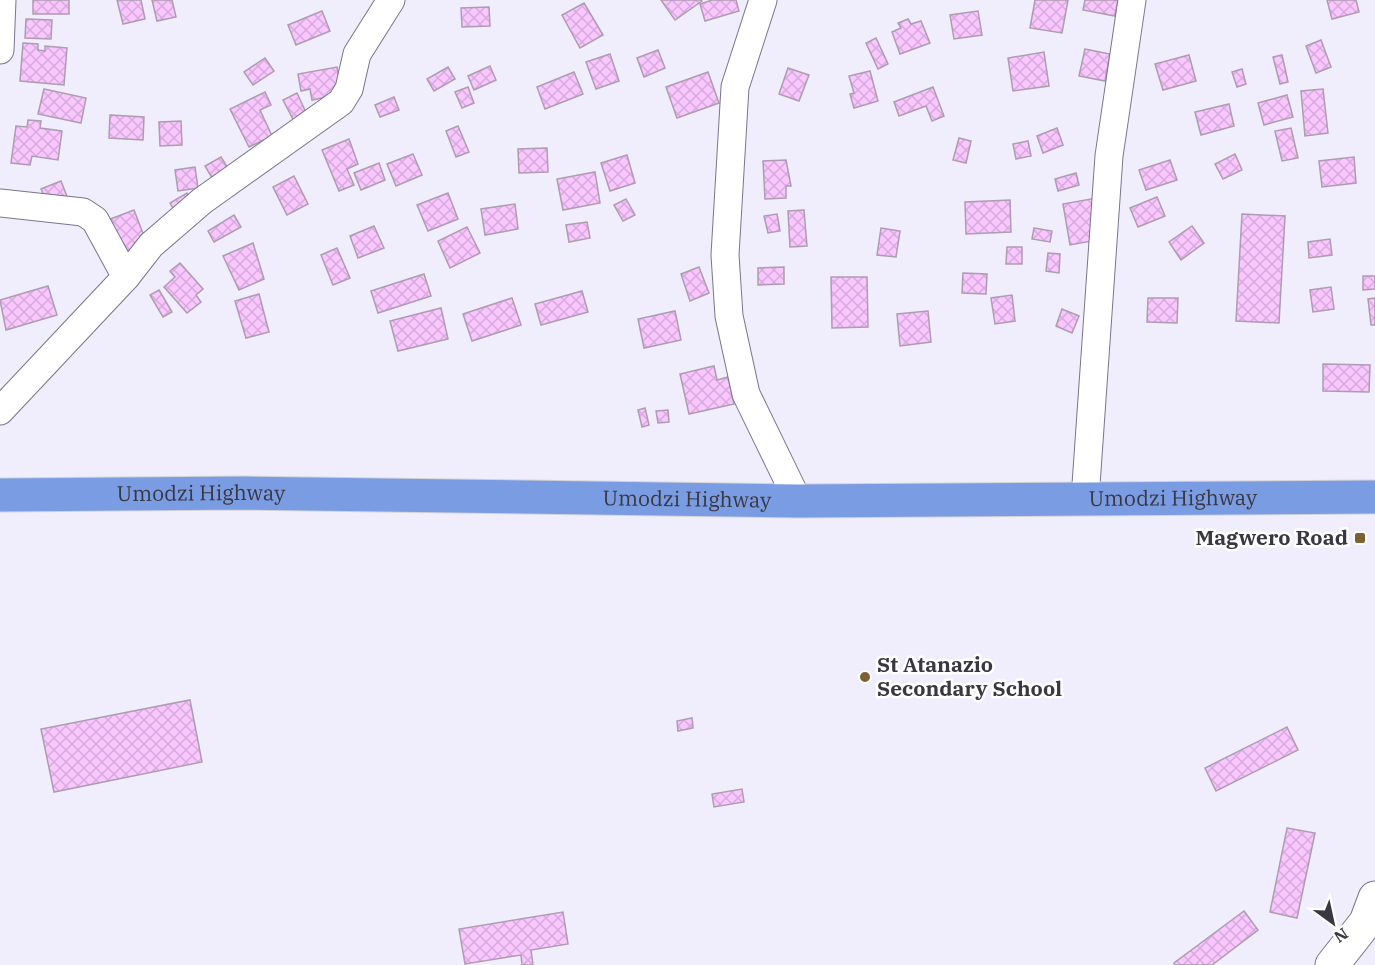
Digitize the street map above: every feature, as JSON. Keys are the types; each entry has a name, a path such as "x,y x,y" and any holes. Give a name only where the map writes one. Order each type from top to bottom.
{"highway":[{"name":"Umodzi Highway","path":"0,495 245,493 798,501 1375,497"}],"street":[{"path":"0,50 2,0"},
{"path":"0,411 126,277 151,245 202,201 341,102 350,89 357,54 391,0"},
{"path":"764,0 735,87 725,255 729,316 746,394 798,501"},
{"path":"1085,499 1109,156 1132,0"},
{"path":"0,203 82,212 95,220 126,277"},
{"path":"1332,965 1366,922 1375,898"}],"building":[{"path":"33,0 69,0 69,14 33,14"},
{"path":"117,0 141,0 145,19 123,24"},
{"path":"152,0 172,0 176,17 157,21"},
{"path":"661,0 701,0 702,1 675,20"},
{"path":"712,0 736,0 739,11 705,21 700,4"},
{"path":"1035,0 1068,0 1062,33 1030,28"},
{"path":"1085,0 1118,0 1115,16 1083,10"},
{"path":"1327,0 1356,0 1359,12 1332,19"},
{"path":"584,3 603,35 580,48 562,15"},
{"path":"489,7 490,26 462,27 461,8"},
{"path":"322,11 330,31 296,45 288,25"},
{"path":"978,11 982,35 954,39 950,15"},
{"path":"26,19 52,20 51,39 25,38"},
{"path":"908,19 911,24 921,21 930,43 900,54 892,32 901,28 898,23"},
{"path":"876,38 888,64 878,69 866,43"},
{"path":"1321,40 1331,67 1316,73 1306,46"},
{"path":"23,43 38,44 38,50 45,51 45,46 67,48 64,85 20,81"},
{"path":"1085,49 1110,54 1105,81 1079,76"},
{"path":"658,50 665,68 644,77 637,58"},
{"path":"1044,52 1049,86 1013,91 1008,58"},
{"path":"610,54 619,81 596,89 586,62"},
{"path":"1189,55 1196,81 1163,90 1155,64"},
{"path":"1282,55 1288,82 1280,84 1273,57"},
{"path":"265,58 274,71 253,85 244,72"},
{"path":"490,66 496,80 474,90 468,76"},
{"path":"337,67 342,94 312,100 310,89 301,91 298,74"},
{"path":"448,67 455,79 434,91 427,79"},
{"path":"788,68 809,75 799,101 779,94"},
{"path":"1242,69 1246,84 1237,87 1232,72"},
{"path":"870,71 878,101 854,108 850,94 854,93 849,76"},
{"path":"574,72 583,94 545,109 537,87"},
{"path":"708,72 719,103 677,118 666,87"},
{"path":"468,87 474,103 462,108 455,92"},
{"path":"933,87 944,116 932,121 926,106 899,116 894,102"},
{"path":"44,89 86,98 81,123 38,114"},
{"path":"1323,89 1328,133 1305,136 1301,91"},
{"path":"265,92 271,105 260,110 272,136 249,147 230,109"},
{"path":"297,93 309,119 296,125 283,100"},
{"path":"1287,95 1293,117 1264,125 1258,103"},
{"path":"394,97 399,110 380,117 375,105"},
{"path":"1229,104 1234,126 1201,135 1195,112"},
{"path":"110,115 144,117 143,140 109,138"},
{"path":"28,120 41,121 40,128 62,131 58,160 32,156 30,165 11,163 16,126 27,127"},
{"path":"181,121 182,145 160,146 159,122"},
{"path":"458,126 469,152 456,157 446,131"},
{"path":"1057,128 1063,145 1043,153 1037,136"},
{"path":"1291,128 1298,158 1282,161 1275,131"},
{"path":"959,138 971,141 966,163 953,160"},
{"path":"349,139 358,164 347,169 354,185 339,191 322,150"},
{"path":"1028,141 1031,156 1016,159 1013,144"},
{"path":"547,148 548,172 519,173 518,149"},
{"path":"413,154 422,175 396,186 387,164"},
{"path":"1235,154 1242,170 1223,179 1215,164"},
{"path":"627,155 635,183 610,191 601,163"},
{"path":"221,157 231,173 215,183 205,166"},
{"path":"1354,157 1356,183 1322,187 1319,161"},
{"path":"786,160 791,186 786,186 786,198 765,199 763,161"},
{"path":"1170,160 1177,180 1146,190 1139,170"},
{"path":"379,163 385,180 361,190 354,173"},
{"path":"195,167 198,188 178,191 175,170"},
{"path":"595,172 600,203 563,210 557,179"},
{"path":"1076,173 1079,185 1058,191 1055,179"},
{"path":"294,176 308,204 287,215 273,187"},
{"path":"61,181 68,199 49,207 41,189"},
{"path":"187,193 192,202 175,212 170,203"},
{"path":"448,193 458,219 428,231 417,205"},
{"path":"1157,197 1165,216 1138,227 1130,208"},
{"path":"1096,198 1103,239 1070,245 1063,204"},
{"path":"626,199 635,215 623,221 614,205"},
{"path":"1010,200 1011,232 966,234 965,202"},
{"path":"515,204 518,229 485,235 481,209"},
{"path":"134,210 147,244 120,254 108,220"},
{"path":"804,210 807,246 790,247 788,211"},
{"path":"777,214 780,231 768,233 764,216"},
{"path":"1242,214 1285,216 1279,323 1236,321"},
{"path":"234,215 241,227 214,242 208,231"},
{"path":"587,222 590,238 569,242 566,225"},
{"path":"374,226 384,248 358,258 350,236"},
{"path":"1192,226 1204,243 1181,260 1169,242"},
{"path":"467,227 480,253 450,268 438,241"},
{"path":"881,228 900,231 896,257 877,255"},
{"path":"1034,228 1052,231 1050,242 1032,239"},
{"path":"1330,239 1332,255 1309,258 1308,242"},
{"path":"253,243 264,279 239,290 223,256"},
{"path":"1007,247 1022,247 1022,264 1006,264"},
{"path":"337,248 350,278 333,285 321,255"},
{"path":"1048,253 1060,254 1059,273 1046,271"},
{"path":"180,263 203,289 196,295 201,302 187,313 164,287 175,277 170,271"},
{"path":"699,267 709,293 690,301 681,274"},
{"path":"784,267 784,284 758,285 758,268"},
{"path":"963,273 987,274 986,294 962,293"},
{"path":"424,274 431,296 378,313 371,291"},
{"path":"1363,276 1375,276 1375,289 1363,290"},
{"path":"831,277 867,277 868,327 832,328"},
{"path":"48,286 57,315 6,330 0,300"},
{"path":"1331,287 1334,309 1313,312 1310,290"},
{"path":"159,290 172,312 163,317 150,295"},
{"path":"582,291 588,312 541,325 535,304"},
{"path":"259,294 269,332 246,338 235,301"},
{"path":"1012,295 1015,321 995,324 991,298"},
{"path":"512,298 521,325 472,341 463,314"},
{"path":"1148,298 1178,298 1177,323 1147,322"},
{"path":"1375,298 1375,325 1371,325 1368,299"},
{"path":"441,308 448,339 398,351 390,321"},
{"path":"1062,309 1079,316 1072,333 1056,326"},
{"path":"675,311 681,340 644,348 638,319"},
{"path":"928,311 931,342 900,346 897,314"},
{"path":"1323,364 1370,365 1369,392 1323,391"},
{"path":"714,366 717,380 728,377 734,404 689,414 680,374"},
{"path":"645,408 649,425 642,427 638,410"},
{"path":"668,410 669,422 658,423 656,411"},
{"path":"190,700 202,762 54,792 41,729"},
{"path":"692,718 693,728 678,731 677,721"},
{"path":"1287,727 1298,750 1216,791 1205,768"},
{"path":"742,789 744,802 714,807 712,794"},
{"path":"1287,828 1315,833 1297,918 1270,912"},
{"path":"1244,911 1258,930 1212,965 1175,965 1174,963"},
{"path":"563,912 568,944 531,950 533,965 522,965 521,955 465,964 459,929"}],"place":[{"name":"Magwero Road","path":"1360,538"},
{"name":"St Atanazio Secondary School","path":"865,677"}]}
